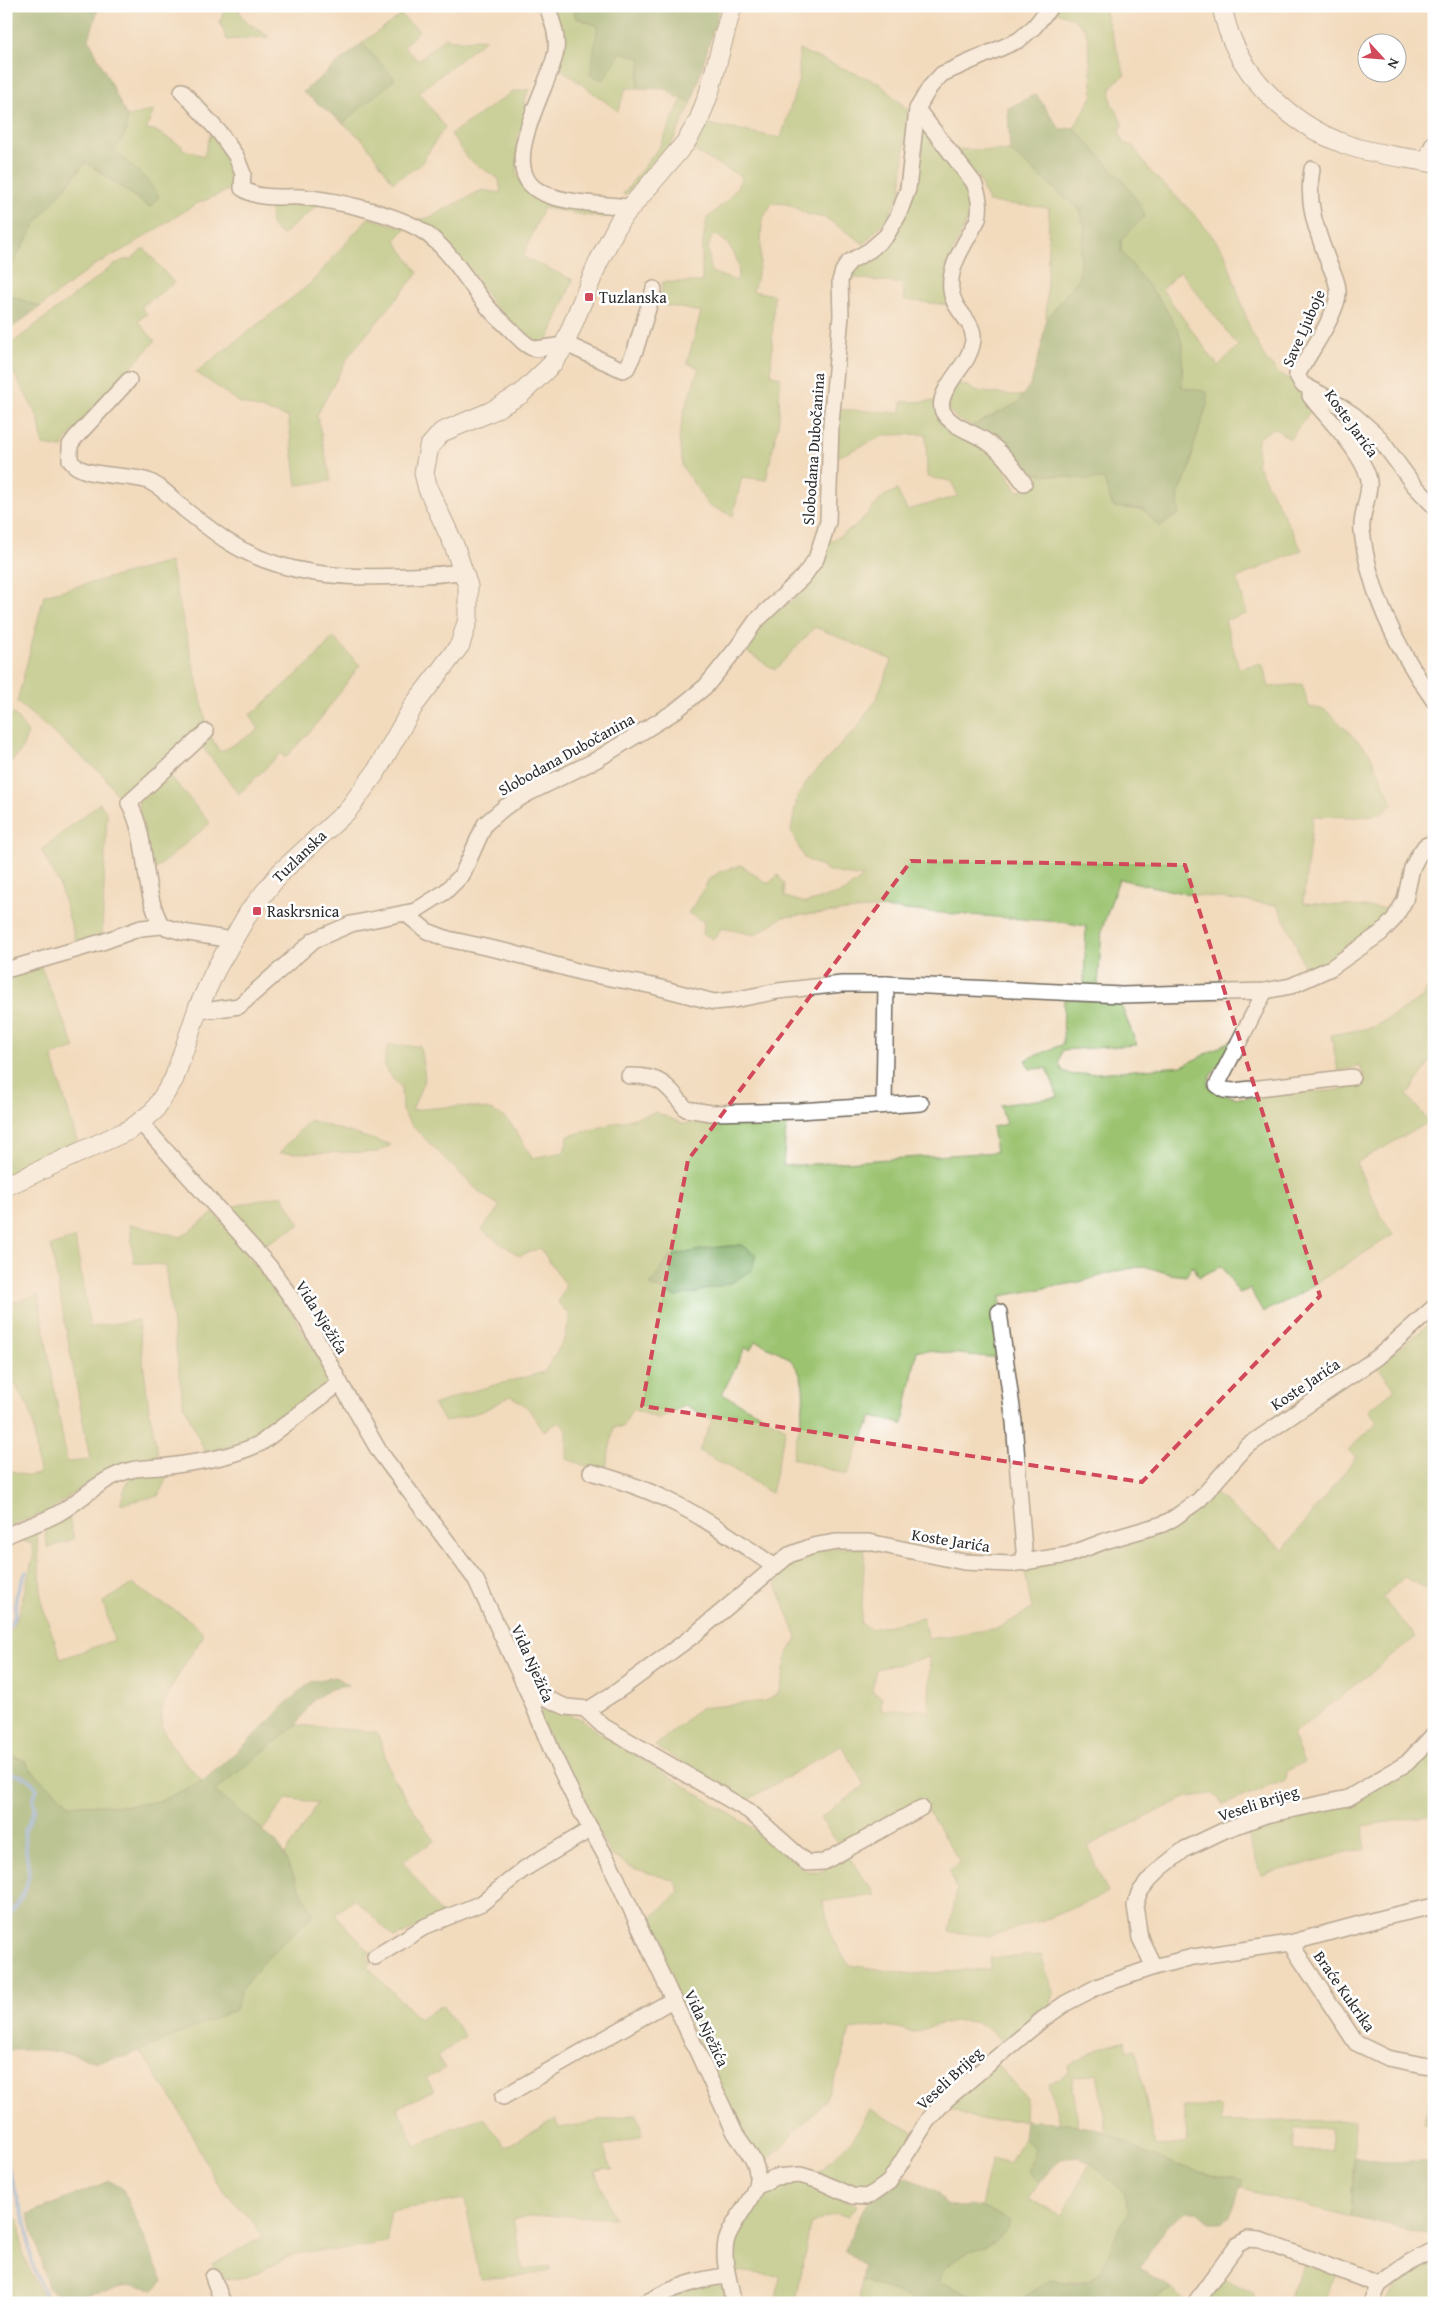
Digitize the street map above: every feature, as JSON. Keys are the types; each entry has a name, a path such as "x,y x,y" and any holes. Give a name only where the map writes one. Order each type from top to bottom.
{"street":[{"path":"547,6 554,26 556,48 552,68 528,126 523,145 522,157 526,176 533,187 550,195 629,207"},
{"name":"Tuzlanska","path":"6,1186 117,1136 141,1123 161,1102 174,1079 198,1008 232,940 264,891 280,872 347,811 371,780 414,705 460,645 465,632 469,606 468,586 464,570 428,489 424,473 429,447 442,432 490,412 521,394 546,369 564,346 608,241 629,207 681,148 699,120 712,85 732,6"},
{"name":"Slobodana Dubočanina","path":"198,1008 211,1010 239,1006 314,940 330,932 351,924 405,913 425,906 454,885 462,875 485,824 505,807 596,760 674,712 706,686 756,621 803,577 816,559 828,522 830,508 831,423 841,316 840,281 843,272 849,262 870,250 886,236 898,216 908,189 917,108 942,74 1019,40 1034,27 1051,6"},
{"path":"1222,6 1232,42 1239,57 1260,86 1292,114 1322,134 1349,145 1429,162 1434,142"},
{"path":"182,91 230,146 241,167 242,188 270,197 326,201 392,217 422,231 460,268 489,308 520,339 536,349 564,346 623,370 627,368 635,351 654,289"},
{"path":"917,108 974,183 979,196 980,210 978,220 951,274 954,302 968,322 974,334 974,342 966,360 948,385 941,406 943,412 952,422 987,442 1005,457 1024,484"},
{"name":"Save Ljuboje","path":"1310,389 1302,384 1297,375 1330,317 1338,296 1338,289 1311,210 1308,190 1312,169"},
{"path":"129,380 70,445 70,460 76,468 86,472 128,476 150,482 226,540 264,561 286,568 346,576 434,575 464,570"},
{"path":"1310,389 1354,415 1377,435 1408,478 1434,506"},
{"name":"Koste Jarića","path":"1310,389 1310,396 1354,452 1369,477 1369,492 1364,506 1362,531 1374,592 1411,666 1434,700"},
{"path":"162,926 153,912 148,894 140,834 130,803 206,732"},
{"path":"405,913 428,931 448,939 508,952 584,973 653,986 714,1002 734,1000 778,990 842,984 886,984 1122,995 1265,991 1291,986 1331,968 1381,933 1394,919 1405,900 1412,868 1418,856 1425,846 1434,842"},
{"path":"6,970 102,942 141,928 162,926 183,932 232,940"},
{"path":"884,1104 886,984"},
{"path":"1265,991 1217,1085 1224,1090 1234,1091 1352,1077"},
{"path":"630,1076 642,1076 659,1080 668,1086 686,1109 711,1113 799,1111 921,1103"},
{"name":"Vida Nježića","path":"141,1123 269,1266 306,1319 340,1383 386,1462 476,1580 527,1690 554,1756 612,1868 735,2133 755,2163"},
{"name":"Koste Jarića","path":"585,1709 620,1690 694,1634 789,1555 813,1546 853,1541 870,1542 964,1562 988,1565 1026,1563 1068,1555 1174,1518 1200,1500 1246,1447 1378,1357 1434,1307"},
{"path":"999,1312 1014,1422 1026,1563"},
{"path":"6,1536 21,1528 47,1520 86,1495 101,1482 116,1475 132,1470 169,1466 238,1454 249,1449 261,1443 340,1383"},
{"path":"591,1472 674,1502 699,1516 774,1566"},
{"path":"527,1690 566,1706 585,1709 603,1726 749,1811 807,1863 824,1862 921,1808"},
{"name":"Veseli Brijeg","path":"1154,1967 1140,1938 1135,1906 1139,1893 1148,1880 1161,1868 1185,1849 1225,1830 1266,1815 1348,1798 1407,1763 1434,1734"},
{"path":"375,1957 426,1926 482,1902 524,1869 591,1829"},
{"name":"Veseli Brijeg","path":"756,2186 775,2177 800,2174 852,2196 866,2196 875,2192 889,2182 898,2171 926,2121 947,2099 994,2059 1066,2003 1099,1986 1154,1967 1193,1957 1290,1943 1434,1906"},
{"name":"Braće Kukrika","path":"1290,1943 1356,2043 1387,2058 1434,2067"},
{"path":"503,2097 674,2000"},
{"path":"755,2163 775,2177"},
{"path":"733,2303 726,2276 726,2242 756,2186 755,2163"},
{"path":"1195,2303 1237,2245 1248,2239 1268,2243 1379,2285"},
{"path":"1371,2303 1379,2285 1409,2263 1434,2250"},
{"path":"645,2303 695,2280 726,2276"},
{"path":"213,2277 222,2303"}],"highlighted area":[{"path":"911,861 1185,865 1320,1296 1142,1482 642,1406 688,1160"}],"shaded area":[{"path":"373,1461 397,1495 317,1545 296,1509"}],"green space":[{"path":"6,6 99,6 89,39 127,117 126,132 115,151 147,180 159,196 150,207 86,162 38,220 6,274"},
{"path":"226,6 240,6 239,10 243,19 269,37 227,40 220,22"},
{"path":"554,6 575,6 575,17 598,26 603,79 621,52 641,58 637,88 626,88 618,111 558,67"},
{"path":"575,6 720,6 692,102 677,97 667,89 637,88 641,58 621,52 603,80 590,75 598,26 575,17"},
{"path":"1056,6 1103,6 1125,75 1116,82 1111,91 1112,106 1115,108 1123,125 1119,131 1124,143 1133,146 1150,171 1196,216 1224,251 1250,329 1266,360 1281,375 1294,380 1312,409 1290,439 1274,428 1258,438 1257,464 1302,550 1237,578 1247,614 1225,620 1239,668 1262,663 1269,687 1302,684 1309,707 1326,710 1369,752 1393,804 1380,814 1357,817 1313,816 1303,903 1396,909 1355,946 1307,974 1293,937 1277,905 1187,894 1119,879 1102,929 1098,986 1084,986 1086,926 1061,922 878,908 783,917 755,935 722,928 714,939 703,934 704,922 688,913 704,890 708,880 719,872 741,865 768,884 778,875 784,884 785,897 806,903 844,892 863,877 831,872 804,858 791,831 797,797 810,777 856,729 875,701 892,660 815,627 775,670 744,650 754,629 799,595 829,542 856,526 884,496 897,490 907,510 958,496 951,481 927,477 926,434 886,435 835,458 836,409 901,413 902,402 937,401 951,428 999,460 1018,492 1029,486 1023,472 1085,479 1104,479 1113,507 1179,514 1178,495 1190,468 1194,445 1207,405 1182,387 1178,330 1162,303 1121,251 1124,182 1074,128 1093,95 1088,38 1084,28 1072,18 1053,10","holes":["1180,271 1238,346 1218,366 1162,289"]},
{"path":"401,15 419,31 404,46 418,60 446,37 452,40 486,39 419,92 445,127 420,165 393,182 364,141 343,123 394,79 362,43"},
{"path":"362,43 395,79 343,123 303,92"},
{"path":"799,50 879,83 908,110 901,191 889,216 864,244 826,218 809,215 788,204 772,203 762,220 760,264 753,291 774,295 771,375 780,377 779,420 766,480 742,477 733,516 708,505 682,466 679,437 685,408 699,368 687,363 701,312 659,304 663,282 702,282 702,247 707,218 732,195 742,177 690,149 707,124 781,138 799,79","holes":["713,234 730,247 737,260 738,275 736,281 711,272 708,247"]},
{"path":"530,89 523,103 528,107 529,114 517,139 517,173 524,189 547,201 610,208 603,218 543,208 523,257 573,280 546,342 535,342 493,305 475,276 444,240 416,220 428,218 482,190 501,193 499,179 468,159 451,134 512,92"},
{"path":"1036,94 1060,129 1074,128 1124,182 1140,205 1145,216 1121,240 1121,251 1162,303 1178,330 1183,346 1182,387 1207,392 1207,405 1194,445 1190,468 1178,495 1179,514 1159,527 1143,509 1113,507 1104,479 1085,479 1023,472 972,426 1018,403 1031,383 1041,348 1046,320 1079,278 1081,249 1085,229 1081,211 1010,151 1008,108"},
{"path":"682,99 692,102 672,143 625,195 623,194 660,146"},
{"path":"154,110 146,130 154,130 182,146 182,149 204,156 212,129 236,164 236,187 194,205 130,246 93,266 40,307 6,294 6,274 38,220 86,162 149,207 115,151 126,132 127,117"},
{"path":"923,130 958,172 972,199 967,222 953,250 948,267 949,305 904,300 903,284 847,277 854,267 890,241 919,134"},
{"path":"953,149 1010,151 1081,211 1085,229 1081,249 1079,278 1046,320 1049,208 988,202 978,177"},
{"path":"270,203 319,204 282,235 271,225"},
{"path":"368,218 406,228 395,240 418,273 350,354 317,415 331,481 297,485 288,417 240,403 196,372 310,284"},
{"path":"144,248 174,283 141,307 147,314 138,321 155,341 67,439 62,448 43,445 38,417 6,359 6,348 115,264 124,260 130,260"},
{"path":"6,294 40,307 6,332"},
{"path":"955,384 969,386 974,391 1023,396 1018,403 972,426 958,420 949,410 949,400"},
{"path":"170,562 206,721 122,802 103,775 17,702 44,595"},
{"path":"333,637 360,665 315,726 285,758 281,753 239,794 200,744 211,737 220,752 259,730 250,714 257,710 313,660"},
{"path":"13,713 28,733 21,751 7,766 6,722"},
{"path":"168,773 210,823 152,872 138,802"},
{"path":"100,803 107,814 102,935 77,945 59,884 41,850"},
{"path":"40,965 75,1048 52,1056 77,1141 6,1174 6,975"},
{"path":"1434,978 1434,1057 1407,1095 1429,1122 1356,1163 1382,1218 1393,1235 1294,1297 1263,1312 1250,1289 1239,1293 1222,1266 1199,1277 1193,1266 1186,1276 1170,1274 1144,1266 1117,1271 1080,1282 1001,1296 1000,1358 917,1350 903,1424 872,1417 847,1475 792,1458 803,1405 801,1379 796,1367 787,1357 756,1341 751,1350 745,1348 722,1394 786,1428 771,1493 728,1466 699,1451 712,1420 685,1405 660,1419 632,1409 623,1427 614,1427 605,1473 567,1459 567,1430 559,1422 544,1431 527,1407 511,1396 483,1411 445,1422 433,1405 465,1393 544,1372 565,1339 570,1315 558,1303 566,1285 540,1248 519,1256 482,1230 500,1206 480,1193 414,1128 402,1111 401,1087 386,1069 385,1059 388,1045 420,1046 425,1078 412,1110 463,1107 489,1110 509,1122 532,1158 564,1152 568,1136 656,1112 683,1124 711,1118 787,1118 783,1166 996,1152 992,1127 1006,1124 1000,1105 1058,1097 1047,1068 1030,1069 1025,1060 1063,1044 1064,999 1119,1000 1137,1045 1062,1050 1059,1063 1063,1071 1073,1075 1182,1066 1235,1039 1209,1079 1208,1085 1221,1094 1238,1098 1339,1090 1366,1083 1360,1066 1338,1071 1331,1035 1374,1027 1421,999","holes":["741,1245 756,1255 710,1288 693,1294 670,1256 711,1248"]},
{"path":"309,1120 391,1145 378,1152 279,1153"},
{"path":"282,1195 300,1225 262,1246 227,1208"},
{"path":"214,1213 293,1314 328,1375 327,1382 322,1390 254,1440 205,1452 183,1403 165,1265 134,1263 130,1224 181,1237"},
{"path":"75,1238 90,1327 138,1320 149,1409 159,1459 124,1464 94,1478 49,1511 6,1527 6,1469 27,1476 39,1474 33,1423 29,1408 6,1370 6,1304 38,1295 67,1462 90,1460 51,1246"},
{"path":"741,1245 756,1255 751,1271 731,1283 676,1297 650,1285 670,1256 711,1248"},
{"path":"1428,1325 1434,1334 1434,1592 1404,1577 1382,1598 1416,1637 1292,1735 1304,1762 1287,1771 1286,1780 1224,1804 1213,1794 1187,1797 1087,1846 1108,1893 1044,1920 989,1936 949,1932 957,1889 949,1870 960,1862 921,1800 841,1848 820,1818 865,1785 841,1745 744,1802 655,1746 700,1708 766,1701 780,1691 787,1655 797,1638 773,1576 792,1559 831,1548 865,1548 861,1624 871,1629 923,1618 928,1639 998,1628 1032,1609 1024,1567 1123,1544 1179,1524 1213,1492 1283,1550 1356,1457 1348,1450 1378,1422 1368,1410 1395,1389 1377,1366","holes":["930,1657 929,1710 881,1710 882,1697 872,1691 876,1669"]},
{"path":"169,1473 158,1496 120,1504 127,1482 135,1475"},
{"path":"68,1513 74,1539 48,1548 45,1535 47,1527"},
{"path":"34,1531 37,1533 42,1605 61,1659 114,1640 103,1602 133,1584 190,1620 204,1635 169,1692 161,1716 162,1725 169,1741 203,1781 160,1801 127,1806 69,1804 29,1768 26,1761 13,1756 6,1760 6,1640 19,1613 34,1553 32,1544 15,1538"},
{"path":"336,1677 349,1685 331,1689 314,1699 296,1725 215,1791 278,1844 313,1914 260,1965 241,1990 235,2010 125,2057 96,2062 77,2055 43,2050 6,2050 6,1994 13,1976 10,1935 11,1901 6,1898 6,1760 12,1756 26,1761 29,1768 69,1804 127,1806 160,1801 203,1781 260,1731 285,1704 312,1681"},
{"path":"547,1708 582,1719 593,1729 750,1826 806,1871 821,1871 847,1855 876,1895 823,1901 832,1938 849,1965 912,1974 991,1969 990,1958 1041,1955 1053,1992 1051,2006 1002,2042 982,2025 960,2021 936,2025 912,2033 890,2027 850,2030 840,2067 824,2102 764,2164 742,2137 644,1925 680,1891 675,1881 633,1868 610,1854 538,1716"},
{"path":"296,1725 377,1732 393,1778 434,1841 403,1861 442,1915 395,1938 355,1899 335,1914 371,1953 367,1957 372,1963 367,1966 419,2019 442,2005 465,2036 437,2057 445,2068 426,2079 434,2090 397,2108 416,2146 452,2128 484,2117 505,2147 555,2119 559,2128 637,2114 643,2136 603,2147 613,2170 604,2168 595,2171 614,2218 548,2215 513,2219 523,2269 550,2266 550,2271 480,2279 465,2199 389,2211 388,2241 368,2246 301,2253 281,2260 254,2274 234,2279 222,2278 213,2264 263,2237 253,2222 216,2182 178,2108 139,2050 235,2010 241,1990 260,1965 313,1914 284,1856 318,1803 287,1798 263,1830 214,1791"},
{"path":"1434,1749 1434,1815 1362,1826 1366,1848 1261,1875 1245,1829 1401,1774 1429,1756"},
{"path":"1125,2040 1127,2051 1136,2049 1155,2147 1188,2143 1183,2107 1220,2107 1222,2122 1355,2120 1351,2217 1241,2188 1242,2181 1199,2172 1148,2155 1107,2132 1097,2073 1072,2078 1078,2125 1059,2122 1049,2084 1069,2072 1068,2066 1100,2048","holes":["1294,2128 1330,2128 1330,2151 1294,2151"]},
{"path":"996,2064 1026,2097 1025,2120 980,2120 945,2107"},
{"path":"1434,2083 1434,2125 1423,2124"},
{"path":"870,2109 915,2133 895,2167 862,2194 814,2176 853,2139"},
{"path":"1025,2120 1068,2123 1107,2132 1148,2155 1199,2172 1243,2181 1230,2216 1222,2222 1210,2222 1197,2211 1185,2211 1165,2228 1140,2267 1171,2289 1146,2303 1014,2303 1053,2279 1069,2283 1082,2283 1091,2280 1103,2266 1117,2232 1130,2212 1124,2192 1090,2163 1078,2157 1061,2159 1039,2182 1028,2171 1035,2148 1023,2138"},
{"path":"1023,2138 1035,2147 1039,2182 1029,2200 1062,2216 1090,2163 1124,2192 1131,2212 1118,2231 1109,2256 1097,2276 1089,2282 1064,2282 1014,2303 991,2303 939,2282 944,2267 966,2254 1009,2220 981,2206 992,2159 1009,2164"},
{"path":"1354,2157 1389,2163 1434,2161 1434,2236 1351,2217"},
{"path":"901,2176 936,2191 947,2205 961,2207 981,2206 1009,2220 1007,2227 999,2238 944,2267 939,2282 991,2303 923,2303 861,2280 864,2265 845,2251 863,2209 874,2195"},
{"path":"799,2180 857,2205 848,2217 836,2213 810,2225 796,2303 776,2302 779,2276 735,2271 734,2241 745,2217 764,2195 777,2187"},
{"path":"110,2181 123,2189 163,2281 154,2289 133,2285 75,2297 58,2295 48,2288 28,2214"},
{"path":"19,2219 23,2256 40,2291 43,2303 6,2303 6,2223"},
{"path":"1434,2259 1434,2303 1385,2303 1405,2276"},
{"path":"1305,2263 1336,2275 1322,2303 1298,2303 1289,2298"},
{"path":"1219,2276 1255,2294 1251,2303 1203,2303"},
{"path":"861,2280 923,2303 859,2303"},
{"path":"715,2283 725,2289 726,2303 661,2303 689,2288"},
{"path":"1171,2289 1187,2303 1146,2303"}],"waterway":[{"path":"6,1631 15,1616 16,1596 26,1572"},
{"path":"6,1773 24,1777 31,1781 37,1789 33,1799 35,1809 24,1833 29,1874 26,1888 17,1905 6,1919"},
{"path":"6,1940 6,1983"},
{"path":"6,2162 27,2228 31,2261 48,2303"}],"place":[{"name":"Tuzlanska","path":"589,297"},
{"name":"Raskrsnica","path":"257,911"}]}
